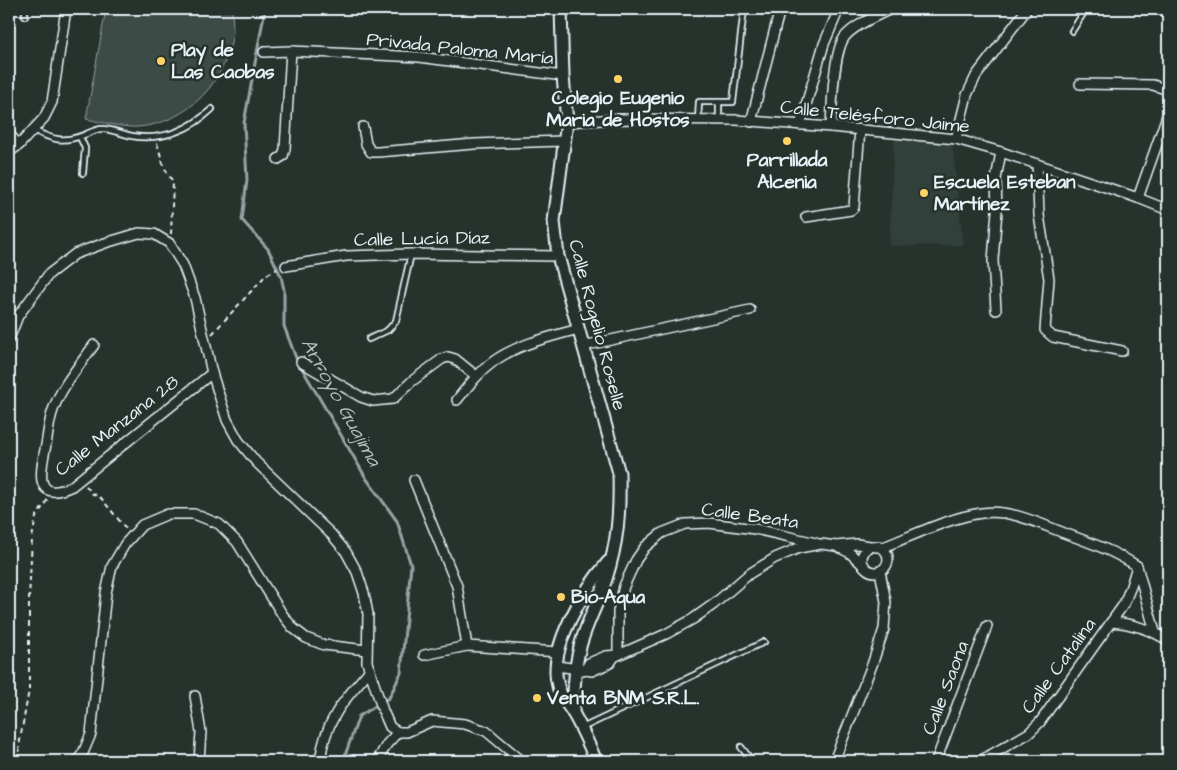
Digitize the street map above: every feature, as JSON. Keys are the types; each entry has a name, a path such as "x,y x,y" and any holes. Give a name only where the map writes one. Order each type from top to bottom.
{"street":[{"path":"9,152 19,145 44,118 52,102 66,9"},
{"name":"Calle Rogelio Roselle","path":"560,9 562,76 567,122 554,221 558,256 619,473 620,516 606,580 579,650 581,669 573,713"},
{"path":"751,122 780,9"},
{"path":"800,125 824,44 839,9"},
{"path":"831,127 834,80 839,51 844,37 858,26 890,9"},
{"path":"956,139 967,94 976,76 1027,9"},
{"path":"1163,9 1168,11"},
{"path":"824,44 839,51"},
{"path":"278,159 283,156 285,149 291,51"},
{"name":"Privada Paloma María","path":"264,52 291,51 420,57 562,76"},
{"path":"1080,84 1154,85 1168,90"},
{"path":"1138,198 1168,113"},
{"name":"Calle Telésforo Jaime","path":"567,122 620,119 719,120 831,127 956,139 1037,164 1168,210"},
{"path":"363,127 368,148 371,152 474,144 563,141"},
{"path":"806,217 851,210 854,207 860,130"},
{"path":"9,134 19,145"},
{"path":"996,310 993,260 997,211 996,179 1001,152"},
{"path":"1037,164 1038,215 1049,279 1045,330 1053,337 1122,351"},
{"path":"9,339 18,316 49,274 75,254 139,233 154,234 169,243 183,265 195,298 212,373 227,420 238,440 256,462 332,535 346,552 357,572 368,614 367,662 390,727 398,732 407,732 432,722 465,724 486,731 522,761"},
{"name":"Calle Lucía Díaz","path":"286,266 346,256 411,254 558,256"},
{"path":"583,346 750,310"},
{"path":"457,400 476,376 495,360 521,347 578,329"},
{"name":"Calle Manzana 28","path":"94,345 64,388 53,411 41,470 41,480 45,487 52,491 62,491 80,479 212,373"},
{"path":"301,362 361,398 373,401 393,399 442,358 454,358 476,376"},
{"path":"414,480 457,586 467,646"},
{"path":"865,567 862,559 863,554 869,548 879,547 966,516 985,512 1004,512 1104,548 1124,557 1137,566 1155,632"},
{"path":"78,761 91,734 106,592 112,566 126,544 142,525 168,514 194,514 218,524 237,542 282,614 293,628 306,638 324,645 366,650"},
{"name":"Calle Beata","path":"616,656 618,612 624,586 636,560 645,547 662,533 685,524 709,523 756,529 821,544"},
{"path":"557,666 581,669 589,663 606,656 616,656 666,634 693,619 714,604 749,574 775,558 799,548 821,544 836,546 857,544 879,547 887,554 886,566 880,571 871,571 850,553 836,546"},
{"name":"Calle Rogelio Roselle","path":"596,761 573,713 557,686 558,652 566,630 582,598 597,575 611,559"},
{"name":"Calle Catalina","path":"980,761 1029,734 1040,722 1124,604 1137,566"},
{"path":"834,761 872,665 884,629 886,602 880,571"},
{"path":"1111,622 1123,622 1155,632 1168,640"},
{"name":"Calle Saona","path":"936,761 987,626"},
{"path":"424,655 467,646 558,652"},
{"path":"320,761 323,740 330,723 339,707 370,670"},
{"path":"195,696 201,732 199,761"},
{"path":"377,761 387,744 398,732"}],"lane":[{"path":"25,9 25,16"},
{"path":"698,120 699,102 733,102 744,9"},
{"path":"1072,31 1086,9"},
{"path":"719,102 719,120"},
{"path":"33,130 48,137 64,141 100,129 133,136 155,138 178,131 200,120 212,109"},
{"path":"80,137 85,148 83,173"},
{"path":"369,339 388,330 396,321 411,254"},
{"path":"581,729 764,642"},
{"path":"741,747 750,761"}],"path":[{"path":"155,138 164,167 174,182 172,229 169,243"},
{"path":"204,341 266,275 273,270"},
{"path":"80,479 92,494 101,498 132,537"},
{"path":"18,761 29,690 29,599 32,538 36,517 52,491"}],"shaded area":[{"name":"Play de Las Caobas","path":"106,9 232,9 233,32 223,67 214,82 189,108 174,117 156,124 132,127 86,119"},
{"name":"Escuela Esteban Martínez","path":"894,137 952,142 963,245 889,246"}],"waterway":[{"name":"Arroyo Guajima","path":"265,9 244,123 247,180 242,220 268,249 281,276 284,290 284,326 296,358 366,478 397,521 411,565 401,673 389,698 359,716 343,761"}],"place":[{"name":"Play de Las Caobas","path":"161,61"},
{"name":"Colegio Eugenio Maria de Hostos","path":"618,79"},
{"name":"Parrillada Alcenia","path":"787,141"},
{"name":"Escuela Esteban Martínez","path":"924,193"},
{"name":"Bio-Aqua","path":"561,597"},
{"name":"Venta BNM S.R.L.","path":"537,698"}]}
